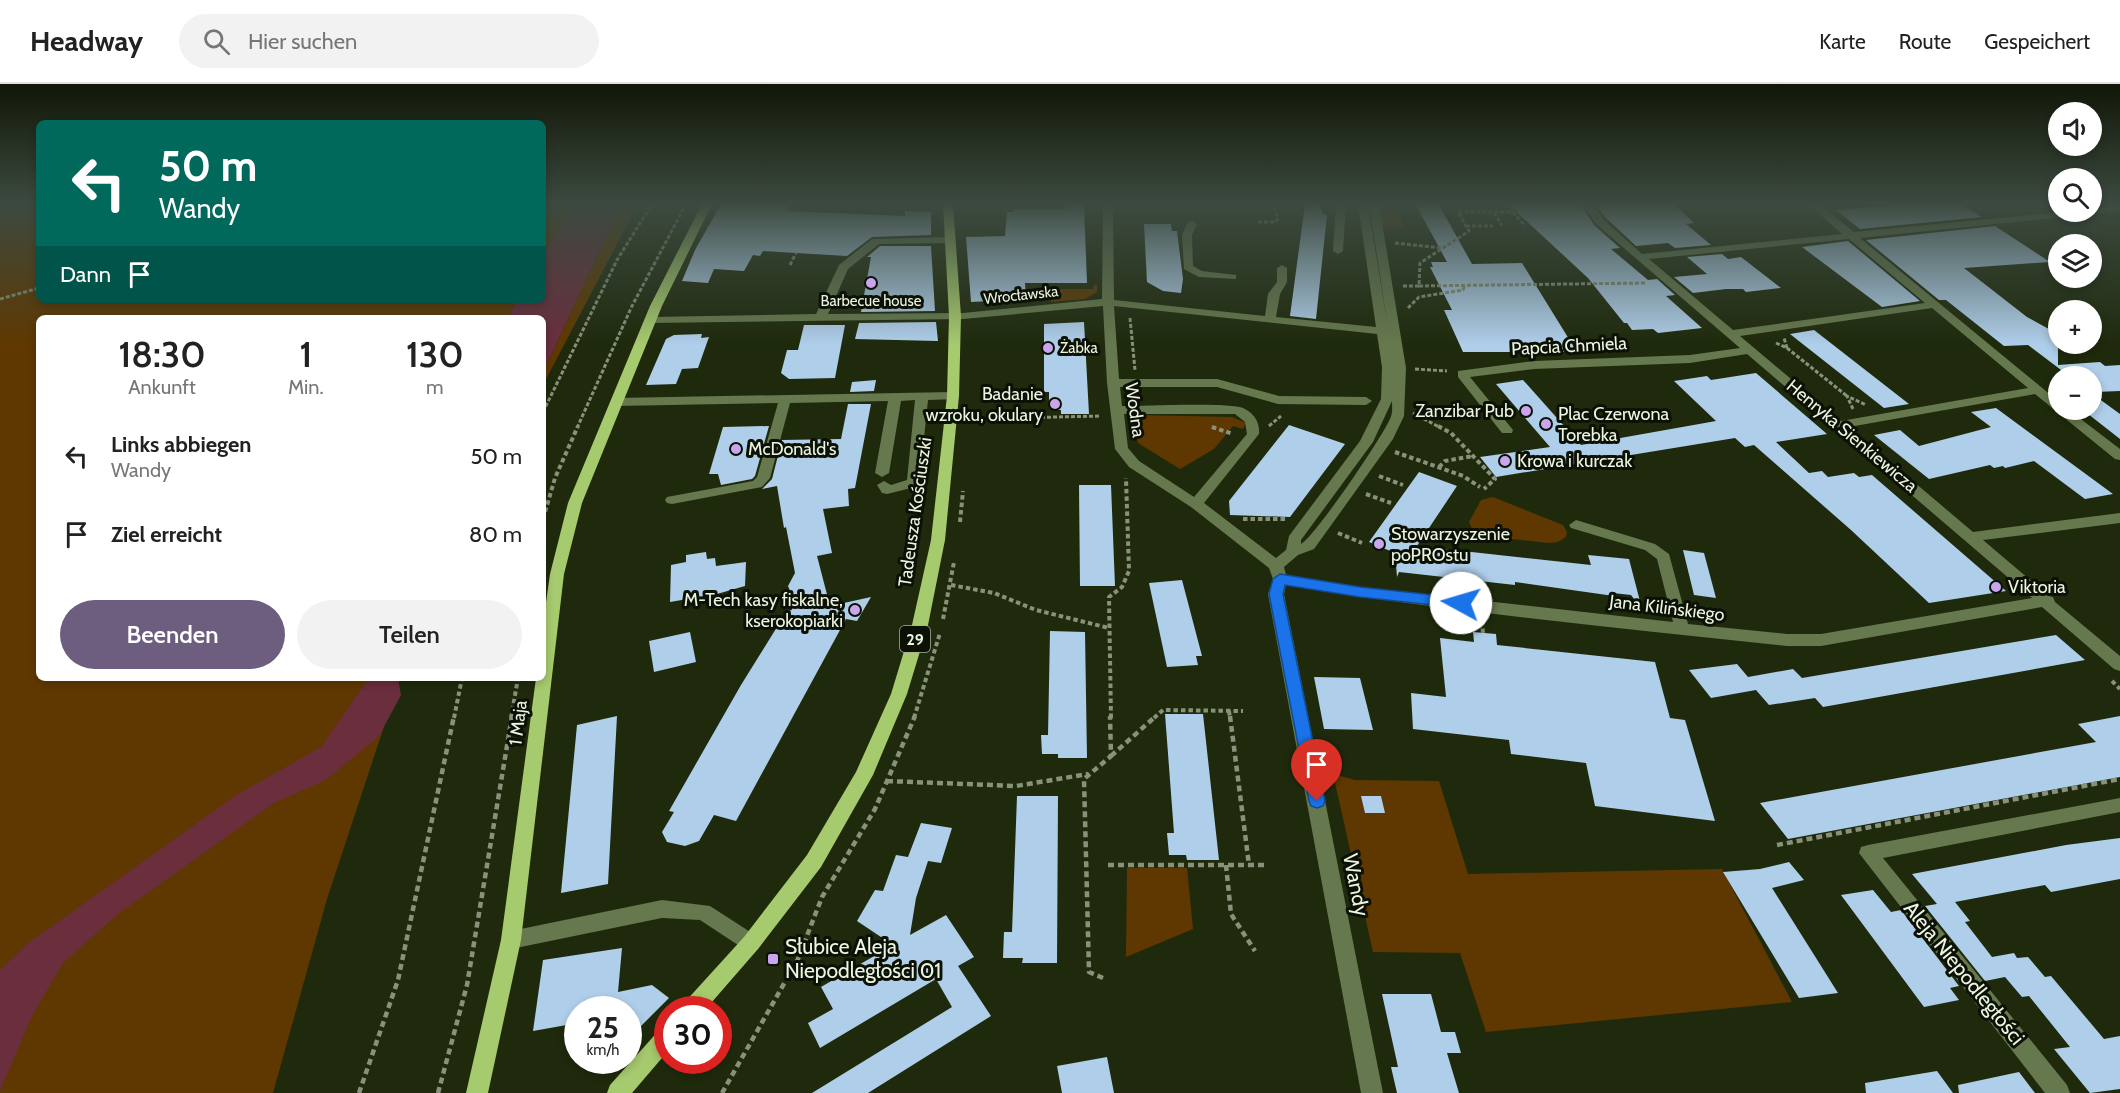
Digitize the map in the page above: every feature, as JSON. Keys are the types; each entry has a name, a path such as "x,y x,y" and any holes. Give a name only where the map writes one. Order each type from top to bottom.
{"main road":[{"name":"1 Maja","path":"546,662 557,574 575,503 650,320 684,251"},
{"name":"Tadeusza Kościuszki","path":"704,996 751,943 820,850 864,775 899,694 920,625 938,540 953,396 955,316 951,251"},
{"name":"1 Maja","path":"477,1093 511,940 544,681"},
{"path":"618,1093 654,1051"}],"street":[{"path":"821,317 843,267 863,251"},
{"name":"Wodna","path":"1108,251 1112,413 1122,449 1134,464 1229,528 1278,572"},
{"path":"1188,251 1188,267 1199,274 1232,277"},
{"path":"1278,572 1293,552 1308,546 1324,527 1381,446 1398,416 1400,368 1373,251"},
{"path":"1293,552 1294,539 1366,442 1385,404 1389,328 1388,287 1382,251"},
{"name":"Henryka Sienkiewicza","path":"1633,251 1840,424 2120,664"},
{"path":"1640,257 1696,251"},
{"path":"1868,251 2048,399"},
{"path":"1270,321 1274,294 1282,282 1282,268"},
{"name":"Wrocławska","path":"650,320 955,316 1108,302 1270,321 1389,328"},
{"path":"1732,334 1933,305"},
{"name":"Papcia Chmiela","path":"1507,430 1462,374 1534,365 1690,359 1750,350"},
{"path":"1113,383 1217,383 1278,400 1366,401"},
{"path":"1840,424 2037,390"},
{"path":"616,402 953,396"},
{"path":"895,397 883,479 887,490 914,483 922,397"},
{"path":"672,501 757,484 763,478 785,399"},
{"path":"1112,413 1237,410 1248,416 1254,424 1253,434 1196,504"},
{"path":"2075,420 2120,456"},
{"path":"1971,537 2120,518"},
{"path":"1576,525 1650,547 1664,557 1682,629"},
{"name":"Jana Kilińskiego","path":"1278,572 1360,592 1786,640 1821,640 2048,601"},
{"name":"Wandy","path":"1278,572 1276,594 1296,688 1371,1093"},
{"name":"Aleja Niepodległości","path":"2059,1093 1868,854 2120,805"},
{"path":"511,940 662,909 703,912 751,943"}],"path":[{"path":"546,406 623,251"},
{"path":"546,502 627,317 661,251"},
{"path":"1419,286 1420,263 1437,251"},
{"path":"790,265 796,253"},
{"path":"1388,287 1653,282"},
{"path":"1389,328 1419,297 1463,290 1465,285"},
{"path":"0,298 36,289"},
{"path":"1129,305 1136,383"},
{"path":"1787,348 1847,396"},
{"path":"1400,368 1444,371"},
{"path":"1102,405 1112,413"},
{"path":"1381,446 1463,476 1482,488 1495,479 1451,433 1399,408"},
{"path":"969,419 1112,413"},
{"path":"1104,424 1112,413"},
{"path":"1209,426 1250,439"},
{"path":"1439,467 1445,461 1474,456"},
{"path":"1111,756 1108,597 1122,587 1129,571 1125,469"},
{"path":"1364,470 1403,485"},
{"path":"1351,488 1390,503"},
{"path":"1229,528 1242,519 1309,520"},
{"path":"1324,527 1362,543"},
{"path":"951,585 994,593 1036,610 1109,628"},
{"path":"359,1093 398,980 461,681"},
{"path":"438,1093 467,985 518,681"},
{"path":"1103,978 1089,972 1084,779 1163,710 1243,711"},
{"path":"1229,711 1249,865"},
{"path":"887,781 1016,786 1089,774"},
{"path":"1777,845 2120,779"},
{"path":"1107,865 1264,865"},
{"path":"1226,865 1232,914 1256,951"}],"shaded area":[{"path":"0,251 36,251 36,303 516,303 510,315 36,315 36,681 399,681 327,899 273,1093 0,1093"},
{"path":"546,251 600,251 546,366 546,315 510,315 516,303 546,303"},
{"path":"600,251 613,251 546,379 546,366"},
{"path":"1094,285 1097,285 1097,292 1085,299 1051,302 1052,289 1093,289"},
{"path":"1136,415 1232,417 1246,423 1243,429 1233,426 1214,449 1180,469 1138,443 1133,418"},
{"path":"1493,497 1563,525 1567,532 1566,537 1558,542 1549,543 1474,533 1469,522 1481,500"},
{"path":"367,681 399,681 401,695 379,736 326,780 274,803 118,914 63,963 32,1016 0,1091 0,970 27,944 235,796 321,747"},
{"path":"1333,774 1355,780 1439,781 1468,874 1722,869 1792,1002 1486,1032 1460,953 1373,952"},
{"path":"1127,868 1187,868 1193,929 1126,957"}],"building":[{"path":"695,251 763,251 760,256 753,255 744,271 714,269 708,283 682,281"},
{"path":"764,251 853,251 847,256"},
{"path":"874,251 931,251 935,311 861,312 871,257 867,257"},
{"path":"967,251 1086,251 1087,283 1025,283 1026,299 971,302"},
{"path":"1145,251 1180,251 1183,279 1181,293 1163,291 1147,282"},
{"path":"1299,251 1323,251 1316,319 1290,316"},
{"path":"1441,251 1465,251 1472,264 1522,263 1577,352 1463,352 1444,310 1452,310 1430,267 1433,267 1431,262 1447,262"},
{"path":"1559,251 1613,251 1648,280 1657,279 1675,295 1666,296 1702,328 1658,333 1653,329 1632,330 1588,278"},
{"path":"1807,251 1860,251 1920,301 1882,307"},
{"path":"1879,251 2033,251 2048,262 1964,268 2027,317 2048,329 2048,354 2058,354 2058,365 2100,362 2105,366 2120,365 2120,391 2102,392 2102,366 2056,366 2028,345 2004,346 1946,300 1939,300"},
{"path":"1722,254 1728,259 1741,257 1781,288 1746,292 1743,289 1726,289 1693,293 1674,277 1707,274 1687,257"},
{"path":"936,322 938,341 855,339 859,323"},
{"path":"1084,322 1089,414 1061,414 1061,410 1053,410 1053,404 1049,404 1049,392 1044,392 1044,324"},
{"path":"804,325 845,325 835,378 789,379 781,373 787,350 798,350"},
{"path":"1814,330 1909,404 1884,408 1790,334"},
{"path":"702,334 701,338 709,337 698,368 682,369 676,384 646,385 666,339 674,335"},
{"path":"1756,373 1827,434 1776,442 1809,473 1822,471 1828,477 1854,473 1859,477 1872,475 2006,591 1929,603 1851,530 1754,445 1745,447 1735,438 1496,477 1480,457 1550,447 1496,384 1523,380 1581,445 1716,421 1674,381 1707,376 1711,380"},
{"path":"876,380 874,391 850,392 852,382"},
{"path":"2102,401 2120,414 2120,439 2096,420 2102,420"},
{"path":"848,404 871,404 855,488 848,489 849,506 823,509 832,553 817,556 830,606 871,597 857,621 846,619 736,821 714,815 699,841 685,846 667,842 662,832 674,812 669,811 741,685 787,611 792,610 791,605 794,600 788,586 795,573 777,486 762,489 772,479 782,440 841,439"},
{"path":"1996,408 2113,494 2085,499 2034,461 2005,468 2003,466 1994,468 1990,465 1929,479 1874,435 1900,430 1919,446 1991,427 1971,412"},
{"path":"1289,425 1345,444 1290,517 1230,515 1229,501"},
{"path":"769,426 755,476 752,479 721,485 718,474 709,474 723,427"},
{"path":"1419,472 1457,486 1417,546 1591,565 1588,555 1629,559 1642,609 1631,595 1613,593 1614,596 1515,582 1515,585 1399,572 1397,577 1395,553 1369,542"},
{"path":"1079,485 1111,485 1115,586 1080,586"},
{"path":"1683,550 1704,553 1716,598 1694,595"},
{"path":"706,552 707,559 715,558 716,566 746,562 745,586 717,594 670,602 671,565 686,562 686,555"},
{"path":"1182,580 1202,656 1196,656 1198,665 1167,667 1149,583"},
{"path":"1050,631 1085,632 1087,758 1058,758 1058,754 1042,754 1041,735 1048,735"},
{"path":"690,632 696,662 654,672 649,641"},
{"path":"1473,632 1496,634 1497,645 1655,662 1670,718 1685,720 1715,821 1595,806 1586,763 1511,754 1509,740 1413,729 1411,693 1446,697 1440,638 1474,642"},
{"path":"2056,635 2085,660 1823,707 1815,698 1769,705 1756,690 1711,698 1689,670 1737,664 1748,677 1793,669 1802,678"},
{"path":"1314,677 1360,678 1373,730 1324,729"},
{"path":"1165,714 1203,714 1219,860 1187,860 1186,855 1169,855 1167,833 1174,833"},
{"path":"617,716 608,884 561,893 577,725"},
{"path":"2120,716 2120,777 1788,839 1760,803 2096,742 2078,724"},
{"path":"1017,796 1058,796 1057,963 1022,963 1023,958 1003,958 1004,932 1012,932"},
{"path":"1361,796 1381,796 1385,813 1365,813"},
{"path":"921,823 952,828 941,863 928,861 916,898 910,935 946,915 974,957 958,966 991,1016 868,1093 812,1093 952,1007 936,979 820,1048 808,1023 833,1009 821,987 893,945 857,921 875,890 883,891 896,855 908,857"},
{"path":"2120,838 2120,879 2051,892 2045,885 1955,902 1970,921 1965,922 1992,957 2014,953 2017,958 2028,957 2045,977 2051,976 2104,1039 2120,1036 2120,1089 2090,1093 2054,1049 2070,1047 2029,996 2022,997 2005,977 1985,981 1925,906 1937,904 1912,874 2066,845"},
{"path":"1789,862 1804,880 1772,888 1838,993 1799,998 1723,872 1760,869"},
{"path":"1873,890 1891,912 1901,910 1959,986 1950,988 1959,1000 1924,1007 1841,895"},
{"path":"622,948 618,992 652,985 666,996 654,996 654,1013 642,1025 642,996 564,996 564,1025 533,1031 543,960"},
{"path":"1382,994 1431,994 1441,1032 1455,1032 1461,1053 1447,1053 1459,1093 1397,1093 1391,1067 1398,1067"},
{"path":"1107,1057 1114,1093 1062,1093 1057,1066"},
{"path":"1937,1071 1953,1093 1866,1093 1865,1083"},
{"path":"2019,1072 2035,1093 1959,1093 1958,1085"}],"place":[{"name":"Barbecue house","path":"871,283"},
{"name":"Żabka","path":"1048,348"},
{"name":"Badanie wzroku, okulary","path":"1055,404"},
{"name":"Zanzibar Pub","path":"1526,411"},
{"name":"Plac Czerwona Torebka","path":"1546,424"},
{"name":"McDonald's","path":"736,449"},
{"name":"Krowa i kurczak","path":"1505,461"},
{"name":"Stowarzyszenie poPROstu","path":"1379,544"},
{"name":"Viktoria","path":"1996,587"},
{"name":"M-Tech kasy fiskalne, kserokopiarki","path":"855,610"},
{"name":"Słubice Aleja Niepodległości 01","path":"773,959"}],"route":[{"path":"1317,801 1276,594 1280,579 1360,592 1461,603"}]}
